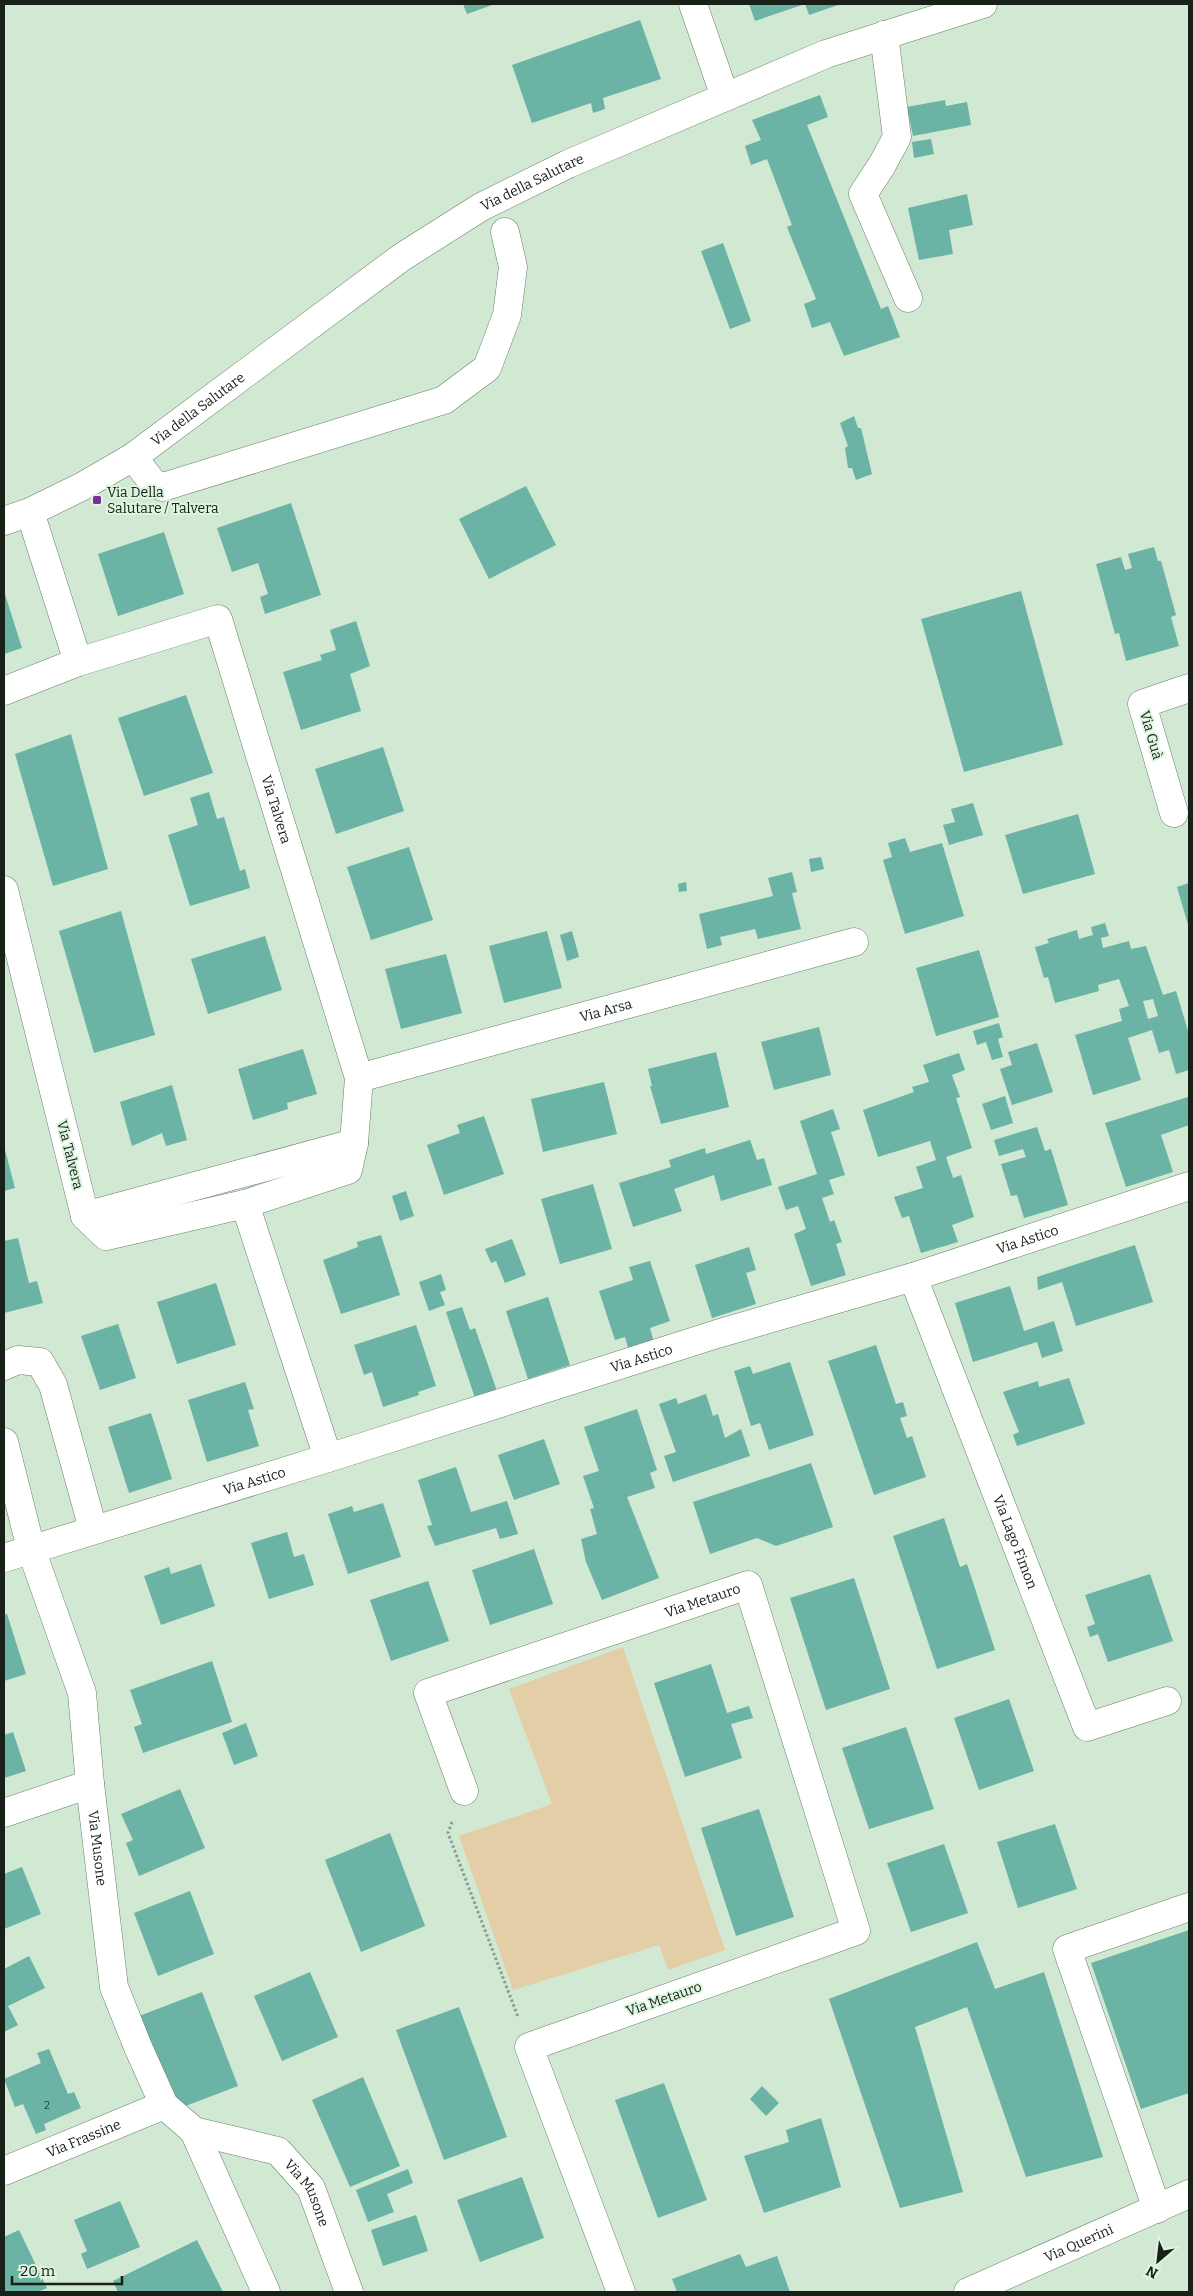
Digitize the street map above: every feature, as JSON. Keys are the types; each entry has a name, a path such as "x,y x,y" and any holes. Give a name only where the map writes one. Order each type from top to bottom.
{"street":[{"path":"693,4 725,97"},
{"name":"Via della Salutare","path":"4,521 30,512 83,486 133,457 402,257 481,207 568,164 826,54 983,4"},
{"path":"884,35 897,137 863,194 908,298"},
{"path":"133,457 153,483 162,487 444,400 487,368 507,315 513,267 505,232"},
{"path":"30,512 78,662"},
{"name":"Via Talvera","path":"4,691 78,662 218,620 359,1078 354,1143 348,1170 245,1204 106,1236 85,1216 4,890"},
{"name":"Via Guà","path":"1174,813 1142,704 1189,688"},
{"name":"Via Arsa","path":"359,1078 854,942"},
{"path":"85,1216 354,1143"},
{"name":"Via Astico","path":"4,1558 31,1548 328,1458 717,1334 913,1277 1189,1186"},
{"path":"245,1204 328,1458"},
{"name":"Via Lago Fimon","path":"913,1277 1087,1727 1167,1701"},
{"path":"4,1366 18,1360 40,1362 53,1385 93,1529"},
{"path":"4,1442 31,1548"},
{"name":"Via Musone","path":"31,1548 82,1693 90,1784 114,1987 164,2105 194,2131 266,2292"},
{"name":"Via Metauro","path":"464,1791 428,1693 748,1585 856,1931 529,2047"},
{"path":"4,1814 90,1784"},
{"path":"1157,2209 1067,1949 1189,1907"},
{"path":"529,2047 620,2292"},
{"name":"Via Frassine","path":"4,2171 164,2105"},
{"name":"Via Musone","path":"194,2131 278,2151 311,2188 349,2292"},
{"name":"Via Querini","path":"968,2292 1189,2194"}],"path":[{"path":"464,1791 448,1833 529,2047"}],"shaded area":[{"path":"623,1647 725,1950 668,1970 659,1945 513,1990 459,1836 552,1804 509,1689"}],"building":[{"path":"463,4 495,4 467,14"},
{"path":"749,4 805,4 755,21"},
{"path":"805,4 841,4 809,15"},
{"path":"640,20 661,79 603,98 605,109 593,113 591,103 532,123 512,65"},
{"path":"820,95 828,117 807,125 881,309 888,306 900,337 844,356 830,322 812,328 804,304 816,299 787,227 792,225 767,159 751,165 745,146 761,140 752,120"},
{"path":"945,100 946,106 967,102 971,125 913,136 907,107"},
{"path":"931,139 934,154 914,158 912,142"},
{"path":"967,194 973,225 949,230 953,254 919,260 908,208"},
{"path":"723,243 751,321 730,329 701,251"},
{"path":"854,416 858,428 861,428 872,474 856,480 852,468 848,468 845,448 848,446 840,423"},
{"path":"526,486 556,545 489,579 459,519"},
{"path":"291,503 321,595 265,614 260,597 268,594 258,563 232,572 217,528"},
{"path":"164,532 184,594 118,616 98,554"},
{"path":"1154,547 1158,561 1161,561 1176,615 1171,617 1179,646 1126,661 1119,633 1115,634 1096,564 1121,557 1125,570 1132,568 1128,554"},
{"path":"4,591 22,648 4,654"},
{"path":"1021,591 1063,745 964,772 921,619"},
{"path":"356,621 370,666 350,674 361,711 301,730 283,672 322,660 320,655 336,650 330,630"},
{"path":"186,695 213,773 144,796 118,718"},
{"path":"71,734 108,869 53,886 15,754"},
{"path":"383,747 404,811 336,834 315,769"},
{"path":"209,792 217,819 224,817 240,871 245,869 250,888 190,906 168,835 198,825 190,798"},
{"path":"973,803 983,835 949,845 943,825 955,822 951,809"},
{"path":"1078,814 1095,874 1023,894 1005,835"},
{"path":"905,838 910,852 942,843 964,916 905,934 883,860 892,857 888,843"},
{"path":"409,847 433,920 371,940 347,867"},
{"path":"821,857 824,869 811,872 809,859"},
{"path":"792,872 797,892 792,893 801,929 758,939 755,929 720,937 722,945 707,949 699,914 773,896 768,878"},
{"path":"686,882 687,891 679,892 678,884"},
{"path":"1189,883 1189,928 1177,887"},
{"path":"121,911 155,1035 94,1053 59,931"},
{"path":"1105,923 1109,936 1101,938 1103,948 1129,941 1131,949 1146,946 1163,995 1176,991 1189,1034 1189,1070 1176,1074 1169,1050 1159,1053 1152,1030 1128,1038 1141,1080 1093,1095 1075,1035 1122,1021 1119,1009 1129,1006 1119,979 1098,985 1099,991 1055,1003 1048,977 1044,978 1035,947 1049,943 1047,939 1077,930 1079,939 1093,935 1091,927","holes":["1153,999 1158,1016 1148,1019 1143,1001"]},
{"path":"547,931 562,988 504,1003 489,946"},
{"path":"572,931 579,957 567,961 560,935"},
{"path":"265,936 282,990 208,1014 191,959"},
{"path":"979,950 999,1017 936,1036 916,968"},
{"path":"446,954 462,1013 401,1029 385,969"},
{"path":"999,1023 1003,1037 998,1039 1003,1057 992,1060 986,1042 977,1045 973,1031"},
{"path":"819,1027 831,1075 774,1090 761,1042"},
{"path":"1037,1043 1053,1092 1012,1105 1000,1069 1012,1065 1008,1052"},
{"path":"303,1049 317,1094 287,1103 288,1109 253,1120 238,1069"},
{"path":"716,1052 729,1107 661,1124 650,1086 652,1086 648,1069"},
{"path":"959,1053 965,1070 952,1075 960,1097 956,1098 972,1148 946,1157 953,1178 961,1175 974,1217 952,1225 958,1242 921,1253 909,1216 902,1218 894,1197 923,1188 916,1167 936,1160 930,1141 878,1157 863,1110 914,1092 912,1087 929,1082 923,1065"},
{"path":"604,1082 617,1134 543,1152 531,1099"},
{"path":"172,1085 187,1140 166,1146 162,1133 132,1146 120,1102"},
{"path":"1005,1096 1013,1123 991,1130 982,1104"},
{"path":"1188,1097 1189,1125 1161,1135 1173,1172 1126,1187 1105,1123"},
{"path":"833,1109 840,1129 831,1132 845,1175 829,1180 834,1194 822,1198 830,1222 834,1220 842,1242 836,1244 846,1275 811,1286 794,1234 806,1229 798,1206 786,1210 778,1187 817,1174 800,1121"},
{"path":"484,1116 504,1174 444,1195 427,1145 460,1133 457,1125"},
{"path":"1037,1127 1045,1151 1051,1149 1068,1205 1024,1218 1017,1195 1011,1196 1001,1164 1026,1157 1023,1149 999,1156 994,1140"},
{"path":"750,1140 757,1160 764,1158 772,1185 721,1201 714,1175 674,1189 682,1211 633,1227 619,1183 671,1167 669,1160 705,1148 706,1154"},
{"path":"4,1146 15,1188 4,1191"},
{"path":"593,1184 612,1249 560,1264 541,1199"},
{"path":"406,1191 414,1216 400,1221 392,1196"},
{"path":"381,1235 400,1295 341,1314 323,1260 358,1247 357,1242"},
{"path":"18,1238 29,1283 37,1281 43,1303 4,1313 4,1241"},
{"path":"512,1239 526,1275 505,1283 496,1261 491,1263 485,1249"},
{"path":"1135,1245 1153,1302 1076,1326 1062,1282 1038,1290 1037,1277"},
{"path":"749,1247 756,1270 746,1273 756,1304 712,1318 695,1265"},
{"path":"650,1261 670,1321 650,1328 654,1343 629,1351 625,1337 615,1340 599,1291 633,1280 629,1267"},
{"path":"441,1274 446,1290 440,1292 445,1305 429,1311 419,1282"},
{"path":"216,1283 236,1345 177,1364 157,1302"},
{"path":"1010,1286 1024,1331 1054,1321 1063,1351 1042,1358 1037,1342 973,1362 955,1303"},
{"path":"548,1297 570,1365 528,1379 506,1311"},
{"path":"462,1307 470,1330 475,1328 497,1391 475,1398 446,1312"},
{"path":"118,1324 136,1378 100,1390 81,1336"},
{"path":"416,1325 436,1386 418,1392 419,1395 383,1407 372,1372 364,1375 354,1345"},
{"path":"876,1345 896,1404 903,1402 907,1416 900,1418 907,1438 912,1436 926,1477 874,1495 828,1361"},
{"path":"790,1362 814,1435 769,1450 760,1423 751,1426 734,1371 750,1366 753,1374"},
{"path":"1069,1378 1085,1424 1017,1446 1013,1435 1019,1432 1003,1392 1038,1381 1039,1387"},
{"path":"245,1382 254,1409 248,1410 259,1446 207,1462 188,1400"},
{"path":"706,1394 713,1416 718,1414 725,1438 741,1429 750,1456 673,1482 664,1456 676,1452 659,1404 676,1398 678,1404"},
{"path":"637,1409 657,1470 650,1473 655,1488 627,1497 659,1578 602,1600 586,1562 581,1539 597,1534 590,1509 594,1508 583,1476 599,1471 584,1427"},
{"path":"151,1413 172,1479 129,1493 108,1427"},
{"path":"544,1439 560,1484 514,1500 498,1455"},
{"path":"811,1463 833,1527 776,1546 757,1538 710,1554 693,1502"},
{"path":"456,1467 471,1512 507,1501 518,1534 500,1539 496,1528 435,1546 427,1526 432,1525 418,1480"},
{"path":"383,1503 401,1557 348,1574 328,1514 352,1506 354,1512"},
{"path":"944,1518 960,1567 967,1564 995,1650 937,1669 893,1536"},
{"path":"287,1532 294,1557 304,1554 314,1585 269,1599 251,1543"},
{"path":"534,1549 553,1604 490,1625 472,1570"},
{"path":"201,1564 215,1606 161,1625 144,1576 169,1567 171,1574"},
{"path":"1150,1574 1173,1641 1108,1662 1098,1634 1090,1637 1087,1627 1095,1624 1085,1595"},
{"path":"854,1578 890,1689 826,1710 790,1598"},
{"path":"428,1581 449,1641 391,1661 370,1600"},
{"path":"7,1614 26,1674 4,1681 4,1615"},
{"path":"212,1661 232,1722 143,1753 134,1727 142,1724 130,1690"},
{"path":"711,1664 727,1713 749,1706 753,1718 731,1724 742,1758 685,1777 654,1683"},
{"path":"1009,1699 1034,1771 979,1790 954,1718"},
{"path":"246,1723 258,1756 234,1765 222,1733"},
{"path":"906,1727 934,1809 869,1829 842,1748"},
{"path":"13,1732 26,1771 4,1778 4,1735"},
{"path":"180,1789 205,1848 139,1876 126,1843 133,1840 121,1814"},
{"path":"759,1809 794,1917 736,1936 701,1828"},
{"path":"1055,1824 1077,1889 1018,1908 997,1842"},
{"path":"390,1833 425,1926 361,1952 325,1860"},
{"path":"944,1844 968,1913 911,1932 887,1863"},
{"path":"22,1867 41,1914 4,1929 4,1874"},
{"path":"190,1891 214,1954 158,1976 134,1913"},
{"path":"1189,1930 1189,2093 1141,2109 1091,1963"},
{"path":"977,1942 995,1989 1044,1972 1103,2157 1026,2177 967,2007 915,2027 963,2192 900,2208 829,1999"},
{"path":"29,1956 45,1988 8,2006 18,2025 4,2032 4,1969"},
{"path":"310,1972 338,2037 282,2061 254,1996"},
{"path":"202,1992 238,2086 175,2110 139,2016"},
{"path":"459,2007 507,2137 444,2160 396,2030"},
{"path":"49,2049 68,2094 74,2092 81,2108 44,2124 46,2130 36,2134 23,2104 15,2107 4,2079 41,2063 37,2053"},
{"path":"363,2077 400,2166 350,2187 312,2100"},
{"path":"664,2083 707,2200 658,2218 615,2100"},
{"path":"762,2086 779,2103 766,2116 750,2099"},
{"path":"821,2118 841,2187 764,2213 744,2156 789,2142 786,2130"},
{"path":"408,2169 413,2183 387,2194 394,2212 368,2222 356,2190"},
{"path":"522,2177 544,2238 480,2262 457,2200"},
{"path":"120,2201 140,2247 87,2269 81,2254 87,2251 74,2220"},
{"path":"416,2215 428,2251 383,2266 371,2230"},
{"path":"19,2230 47,2288 38,2292 4,2292 4,2237"},
{"path":"197,2240 223,2292 118,2292 113,2281"},
{"path":"740,2254 746,2267 777,2256 790,2292 677,2292 672,2279"}],"place":[{"name":"Via Della Salutare / Talvera","path":"97,500"}]}
